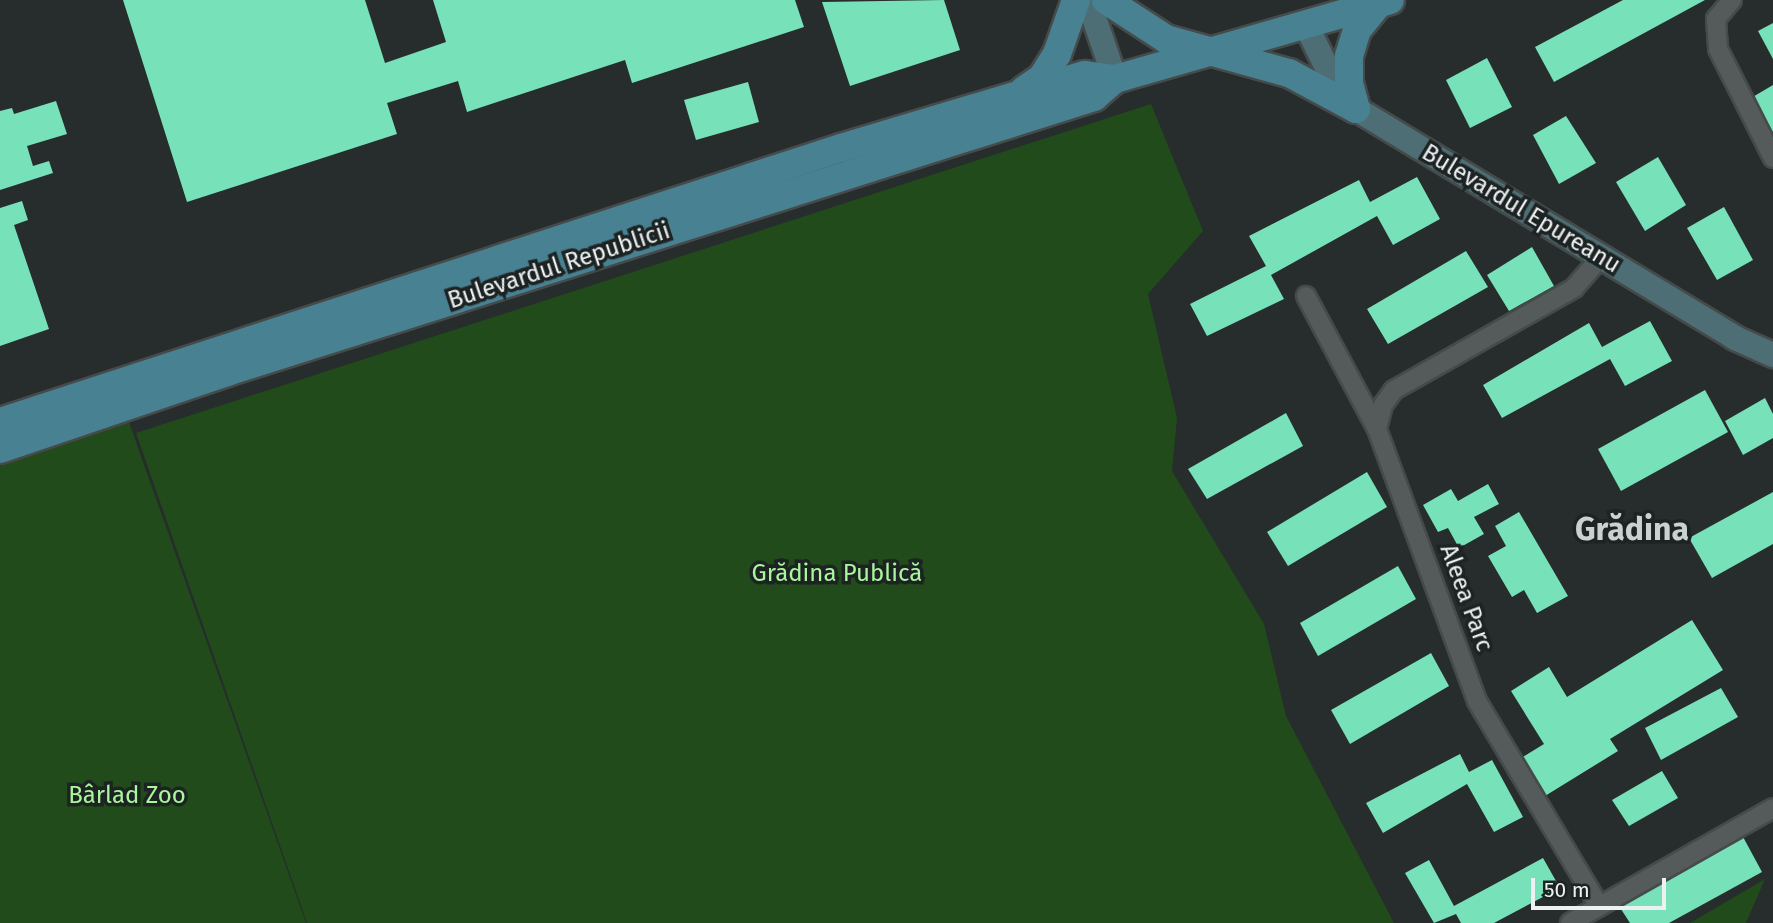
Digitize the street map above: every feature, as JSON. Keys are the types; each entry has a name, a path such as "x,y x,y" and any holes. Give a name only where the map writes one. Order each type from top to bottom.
{"main road":[{"path":"1016,96 1042,78 1057,54 1076,0"},
{"path":"1088,0 1115,79"},
{"path":"1106,0 1166,39 1289,73 1356,109"},
{"path":"1356,109 1349,83 1349,56 1357,30 1384,2"},
{"name":"Bulevardul Republicii","path":"0,422 827,152 1085,75 1115,79 1384,2"},
{"name":"Bulevardul Epureanu","path":"1306,25 1328,70 1356,109 1735,338 1773,355"},
{"name":"Bulevardul Republicii","path":"0,449 240,368 1094,97 1115,79"}],"street":[{"path":"1732,0 1716,19 1718,49 1773,158"},
{"path":"1377,429 1383,405 1394,390 1574,288 1601,257"},
{"name":"Aleea Parc","path":"1306,296 1377,429 1477,701 1599,906"},
{"path":"1570,923 1773,808"}],"green space":[{"name":"Grădina Publică","path":"1151,104 1203,231 1148,294 1177,418 1172,471 1264,624 1286,716 1394,923 307,923 136,433"},
{"name":"Bârlad Zoo","path":"124,408 306,923 0,923 0,450"},
{"path":"1765,879 1746,923 1690,923"}],"building":[{"path":"123,0 365,0 385,63 446,42 433,0 795,0 804,27 632,83 625,60 467,112 458,81 387,103 397,134 187,202"},
{"path":"944,0 960,50 850,86 822,2"},
{"path":"1623,0 1705,0 1554,82 1535,47"},
{"path":"1773,23 1773,59 1758,31"},
{"path":"1487,58 1512,107 1470,128 1446,80"},
{"path":"748,82 759,122 696,140 684,100"},
{"path":"1773,85 1773,137 1751,98"},
{"path":"56,101 67,134 27,146 33,166 49,161 53,173 0,190 0,111 12,108 14,114"},
{"path":"1566,116 1596,163 1559,184 1533,135"},
{"path":"1658,157 1686,205 1645,231 1616,182"},
{"path":"1417,177 1440,219 1393,245 1377,216 1271,275 1284,299 1207,336 1190,304 1266,266 1249,236 1359,180 1370,202"},
{"path":"22,201 28,220 14,225 49,329 0,346 0,208"},
{"path":"1724,207 1753,260 1717,280 1687,228"},
{"path":"1532,247 1554,286 1509,311 1487,275"},
{"path":"1466,251 1488,287 1388,344 1367,309"},
{"path":"1650,321 1672,361 1625,386 1610,359 1502,418 1483,385 1589,323 1602,347"},
{"path":"1705,390 1728,432 1621,491 1598,449"},
{"path":"1765,398 1773,414 1773,438 1743,455 1725,421"},
{"path":"1286,413 1303,446 1207,499 1188,469"},
{"path":"1367,472 1387,507 1288,566 1267,532"},
{"path":"1488,484 1499,504 1474,517 1484,534 1459,548 1448,528 1438,532 1423,505 1451,489 1458,501"},
{"path":"1773,492 1773,544 1712,578 1689,538"},
{"path":"1519,512 1568,596 1537,613 1524,590 1512,597 1488,556 1506,546 1495,526"},
{"path":"1398,566 1416,599 1318,656 1300,623"},
{"path":"1692,620 1723,670 1610,739 1618,751 1545,796 1521,758 1544,744 1511,691 1549,667 1567,697"},
{"path":"1431,653 1449,686 1350,744 1331,710"},
{"path":"1721,688 1738,717 1661,760 1645,728"},
{"path":"1460,754 1469,772 1492,760 1523,817 1494,832 1467,784 1383,833 1366,803"},
{"path":"1662,771 1678,798 1629,826 1612,800"},
{"path":"1742,835 1762,872 1669,923 1630,923 1619,906"},
{"path":"1543,858 1560,888 1494,923 1461,923 1456,914 1434,923 1405,873 1429,860 1454,906"}],"district":[{"name":"Grădina","path":"1632,529"}]}
